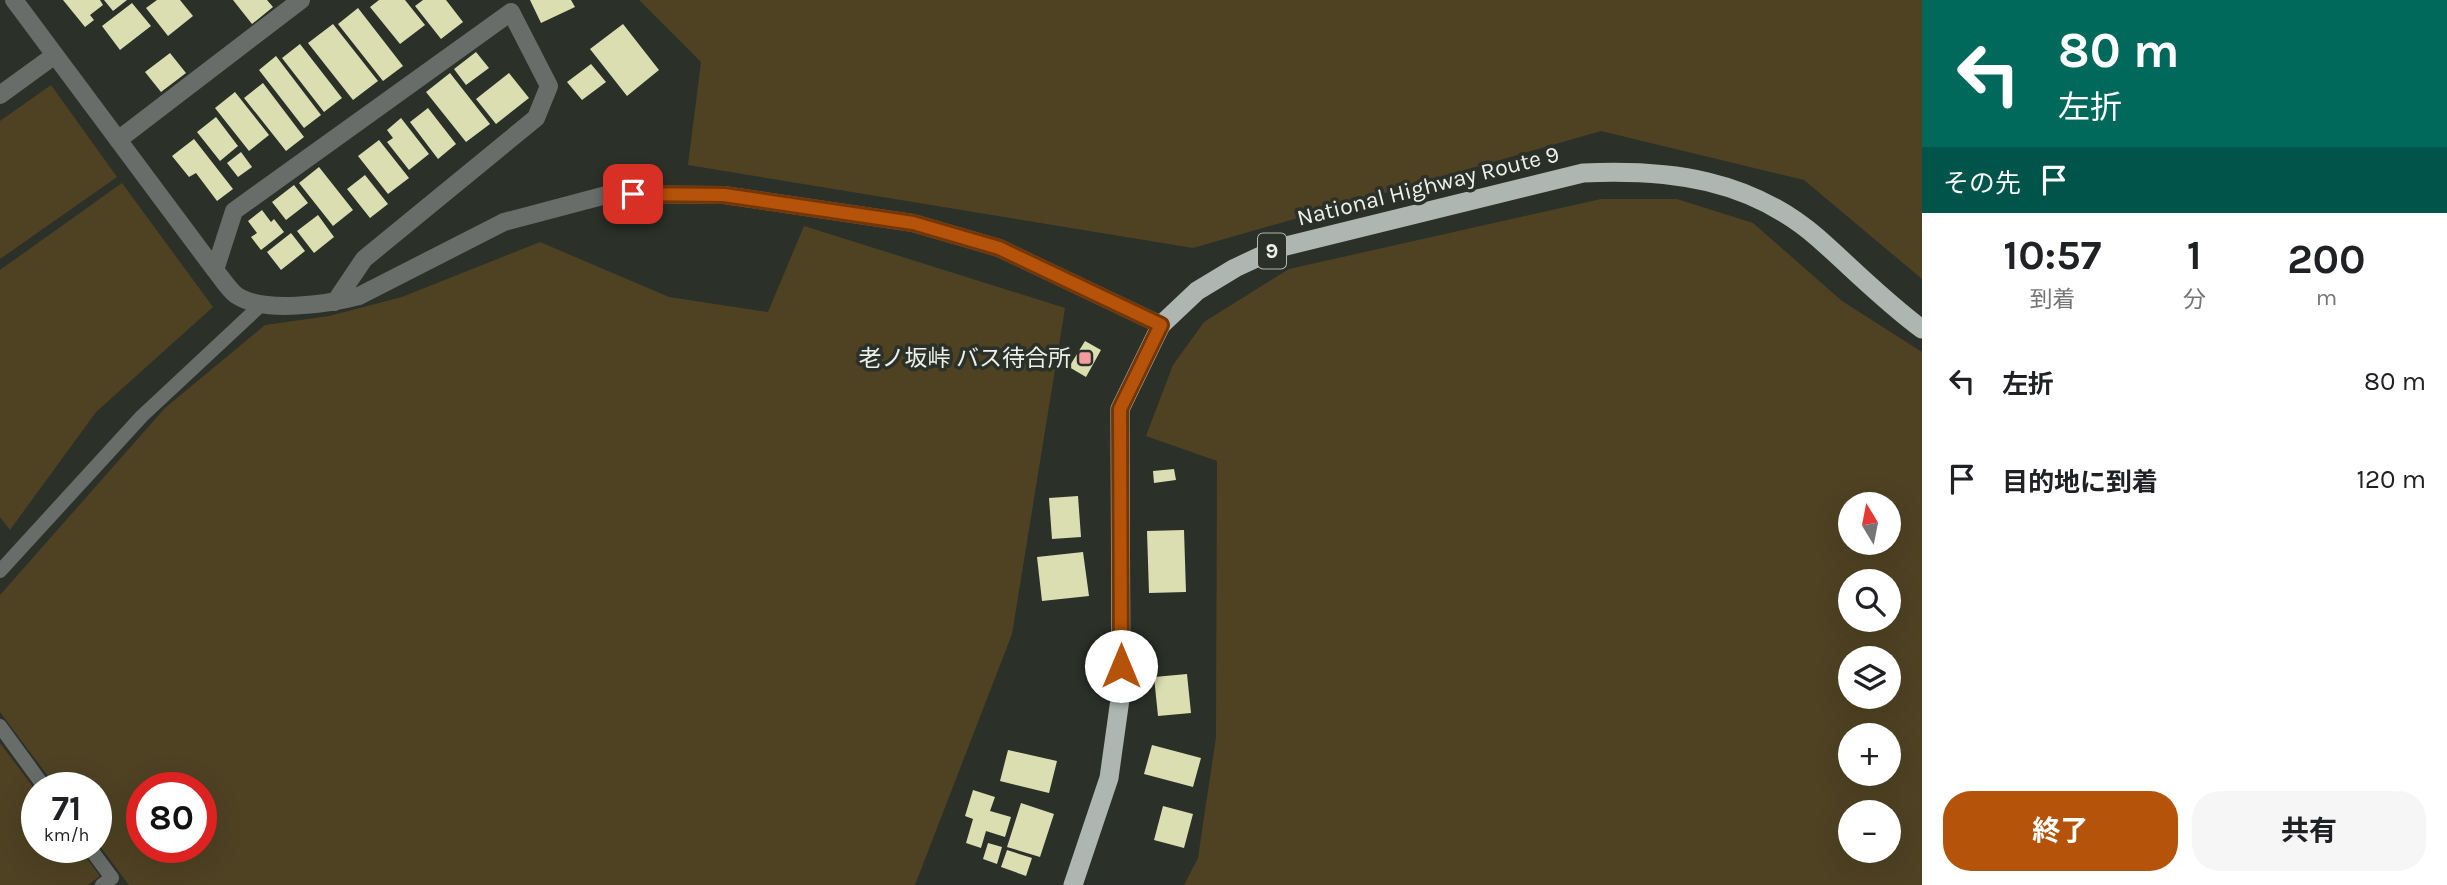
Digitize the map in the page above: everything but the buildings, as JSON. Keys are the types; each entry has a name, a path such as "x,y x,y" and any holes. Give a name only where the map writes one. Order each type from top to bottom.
{"highway":[{"name":"National Highway Route 9","path":"1073,885 1109,778 1121,692 1120,409 1161,325 1197,291 1235,268 1278,248 1583,173 1634,171 1698,179 1738,190 1775,206 1815,235 1922,329"}],"street":[{"path":"14,0 215,270 236,295 261,305 335,302 359,296 504,222 610,194 724,195 913,223 999,248 1161,325"},
{"path":"118,140 302,0"},
{"path":"215,270 234,211 511,12 549,86 536,118 364,259 335,302"},
{"path":"0,94 55,55"}],"lane":[{"path":"0,571 142,416 261,305"},
{"path":"0,726 33,772"},
{"path":"101,863 112,878 102,885"}],"shaded area":[{"path":"639,0 1922,0 1922,279 1804,180 1601,131 1193,248 688,165 701,62"},
{"path":"51,85 117,177 0,259 0,121"},
{"path":"122,183 213,307 96,412 10,530 0,517 0,270"},
{"path":"1601,199 1677,199 1753,223 1842,301 1922,352 1922,885 1184,885 1198,858 1216,737 1217,461 1146,436 1173,365 1204,322 1289,269"},
{"path":"804,226 1065,308 1012,634 915,885 129,885 112,862 112,772 45,772 0,712 0,595 165,408 265,325 329,316 402,297 540,242 669,297 768,312"},
{"path":"0,743 22,772 21,863 90,863 100,876 88,885 0,885"}],"place":[{"name":"老ノ坂峠 バス待合所","path":"1085,358"}],"route":[{"path":"633,194 724,195 913,223 999,248 1161,325 1120,409 1121,666"}]}
